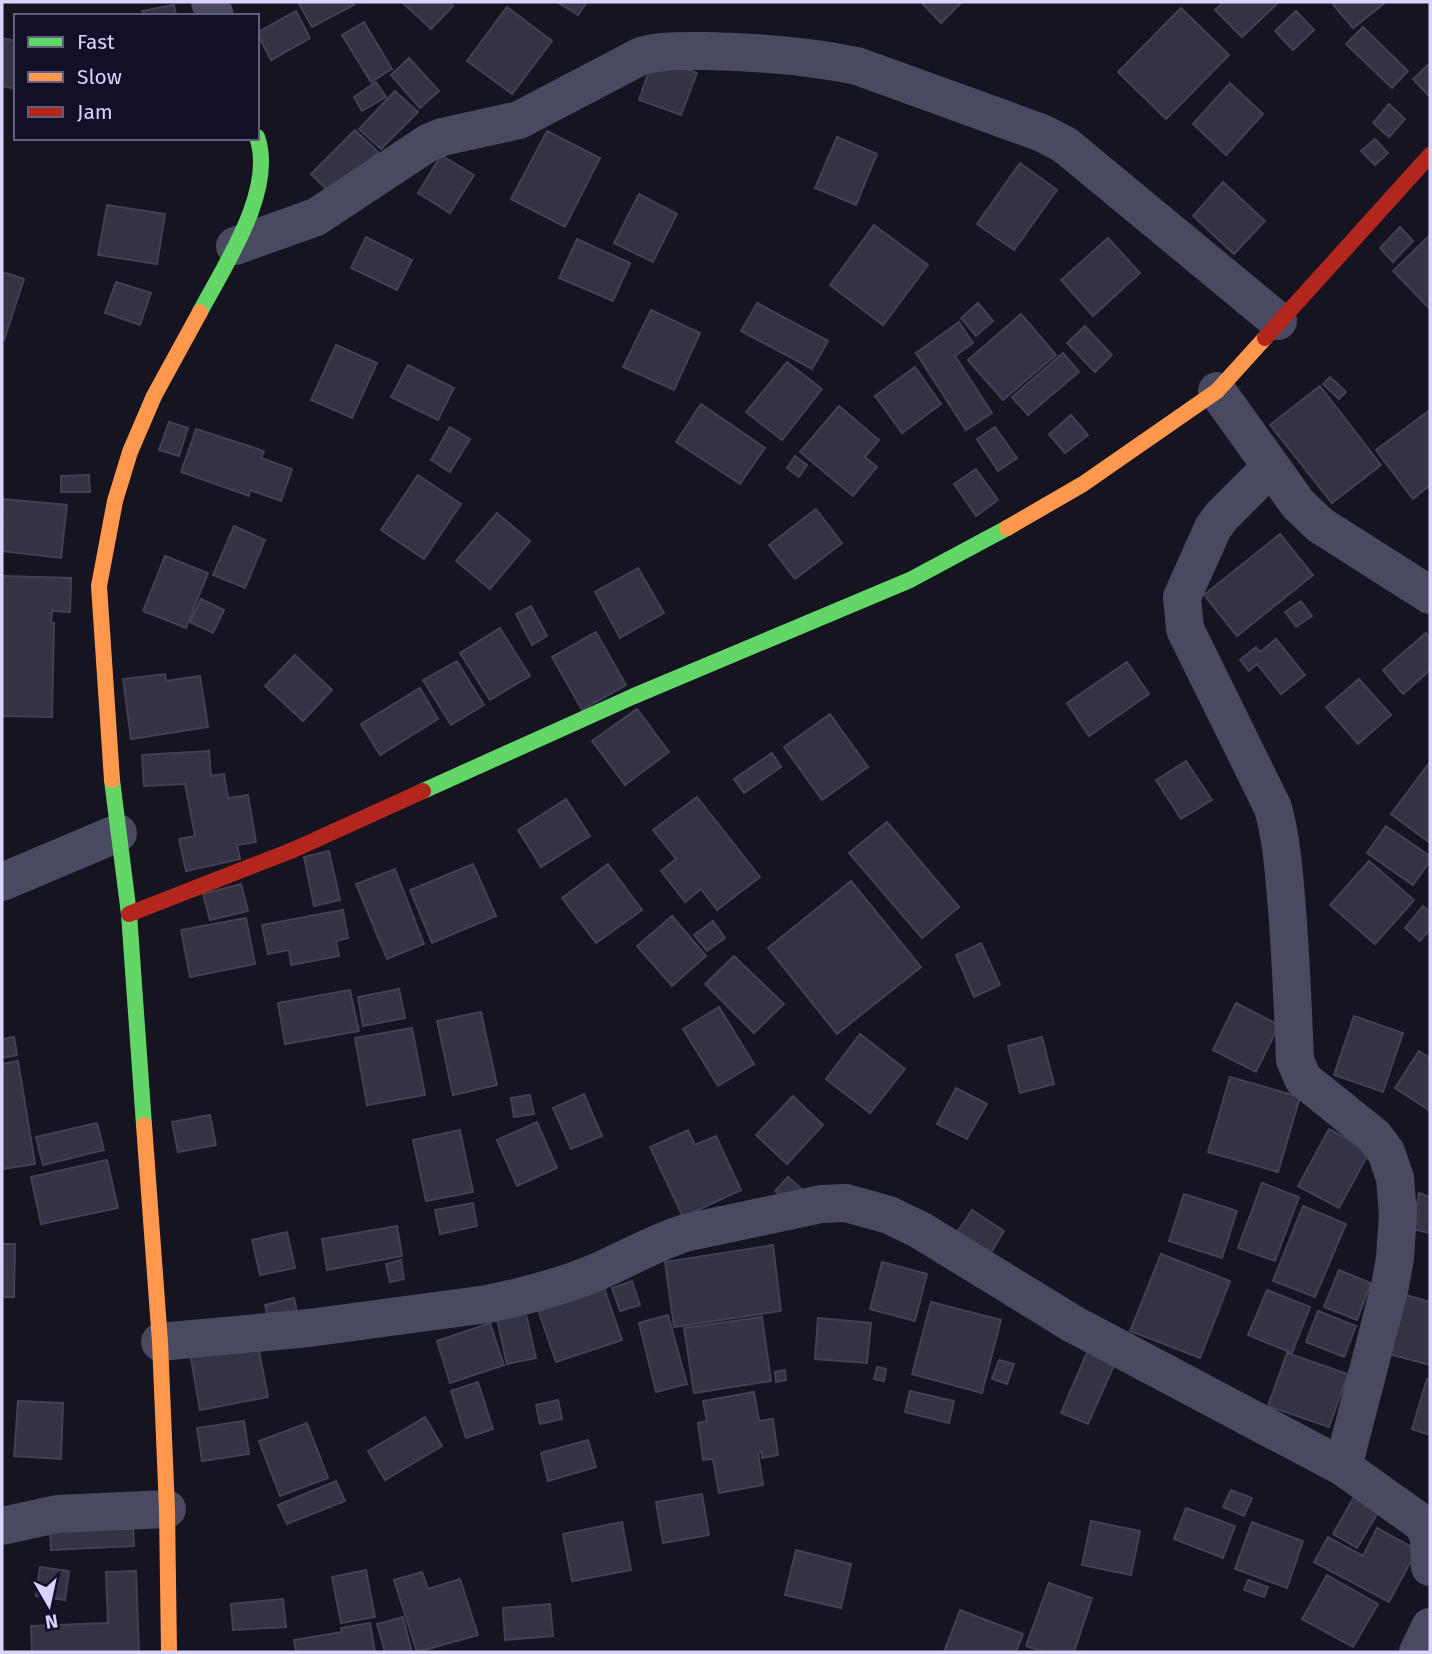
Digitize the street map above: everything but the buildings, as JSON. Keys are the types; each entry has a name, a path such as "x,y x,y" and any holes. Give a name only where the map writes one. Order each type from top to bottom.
{"street":[{"path":"235,246 316,217 428,143 442,137 519,120 641,56 660,51 738,52 857,66 1042,133 1065,145 1278,321"},
{"path":"169,1652 167,1509 160,1342 129,914 111,775 99,586 115,501 130,452 154,396 235,246 258,191 262,151 258,140"},
{"path":"129,914 293,850 634,696 921,575 1055,502 1217,391 1430,155"},
{"path":"1217,391 1298,505 1320,525 1430,595"},
{"path":"1271,467 1213,528 1182,597 1182,613 1185,629 1273,808 1278,827 1289,936 1295,1060 1303,1079 1374,1136 1386,1152 1395,1178 1398,1214 1390,1286 1343,1467"},
{"path":"2,883 118,833"},
{"path":"160,1342 309,1328 487,1304 580,1278 685,1233 821,1204 845,1203 889,1215 920,1230 1073,1324 1343,1467 1423,1524 1429,1537 1430,1567"},
{"path":"2,1526 57,1514 167,1509"},
{"path":"1418,1652 1430,1627"}],"traffic: fast":[{"path":"200,312 234,250 254,204 261,158 258,140"},
{"path":"423,791 634,696 910,580 1007,528"},
{"path":"112,780 129,914 144,1125"}],"traffic: slow":[{"path":"112,780 99,586 115,501 130,452 154,396 200,312"},
{"path":"1007,528 1083,484 1217,391 1265,338"},
{"path":"144,1125 160,1342 167,1509 169,1652"}],"traffic: jam":[{"path":"1265,338 1430,155"},
{"path":"129,914 293,850 423,791"}]}
